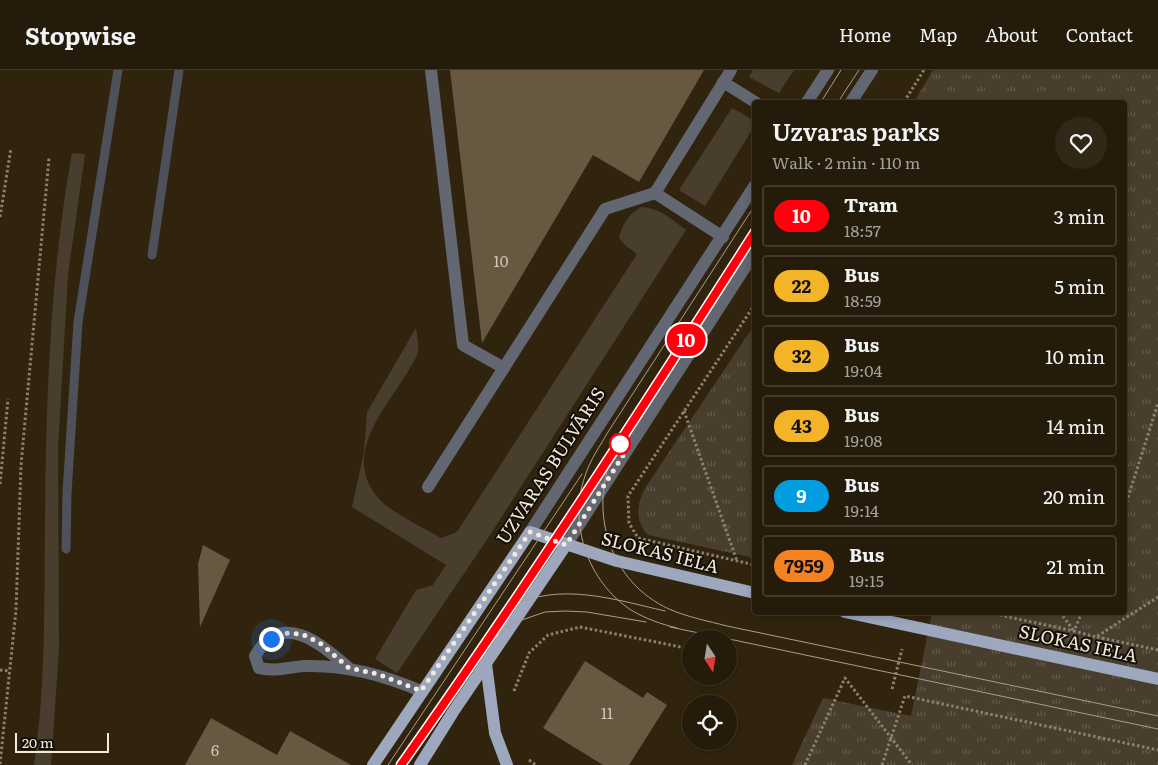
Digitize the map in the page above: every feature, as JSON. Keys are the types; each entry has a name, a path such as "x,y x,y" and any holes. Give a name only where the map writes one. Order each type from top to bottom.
{"main road":[{"name":"SLOKAS IELA","path":"530,532 617,562 752,593"},
{"name":"UZVARAS BULVĀRIS","path":"373,765 421,691 530,532"},
{"path":"420,765 453,712 566,545"},
{"name":"SLOKAS IELA","path":"859,615 1158,679"},
{"path":"486,664 495,733 508,765"}],"street":[{"path":"431,70 463,345 504,368"},
{"path":"428,487 605,209 655,193 731,70"},
{"path":"808,100 828,70"},
{"path":"852,100 872,70"},
{"path":"723,82 752,100"},
{"name":"UZVARAS BULVĀRIS","path":"530,532 752,190"},
{"path":"655,193 723,236"},
{"path":"566,545 752,257"},
{"path":"349,668 320,643 302,634 280,633 262,644 256,656 260,668 276,671 304,666 349,668 378,674 421,691"}],"path":[{"path":"905,100 924,70"},
{"path":"0,217 11,148"},
{"path":"0,764 16,610 21,465 49,158"},
{"path":"752,308 628,496 629,523 638,538 752,564"},
{"path":"0,484 8,399"},
{"path":"1127,501 1158,403"},
{"path":"683,411 738,561"},
{"path":"1096,637 1158,598"},
{"path":"999,615 1158,650"},
{"path":"1074,631 1081,615"},
{"path":"512,697 528,653 548,635 580,627 682,648"},
{"path":"892,689 902,649"},
{"path":"1,670 10,671"},
{"path":"805,765 845,678 912,765"},
{"path":"882,765 905,696 1158,750"},
{"path":"524,756 536,765"}],"green space":[{"path":"753,70 794,70 779,93 749,77"},
{"path":"933,70 1158,70 1158,765 792,765 823,698 911,716 932,615 1127,615 1127,100 915,100"},
{"path":"732,108 752,119 752,130 705,206 679,190"},
{"path":"72,153 85,154 68,275 58,448 59,649 51,765 34,765 41,704 48,384 54,291"},
{"path":"641,207 654,209 686,230 492,532 397,673 375,659 416,590 433,585 446,565 352,507 364,452 367,412 416,328 417,355 374,426 366,445 364,464 369,483 382,502 388,507 441,538 457,532 637,254 619,238 627,220"},
{"path":"752,328 752,557 648,535 640,524 638,512 645,488"}],"building":[{"path":"450,70 704,70 639,182 593,155 482,343"},
{"path":"203,545 230,560 200,627 198,564"},
{"path":"585,661 643,698 647,692 667,705 629,765 603,765 543,728"},
{"path":"211,718 277,755 290,731 351,765 185,765"}],"waterway":[{"path":"66,549 67,493 78,322 118,70"},
{"path":"152,255 179,70"}],"tram line":[{"path":"822,100 841,70"},
{"path":"839,100 859,70"},
{"path":"677,628 654,621 631,610 603,584 593,568 581,532 580,494 595,453 752,210"},
{"name":"10","path":"401,765 475,660 619,446 752,237"},
{"path":"752,238 612,456 605,478 604,523 610,544 619,564 632,582 649,597 669,609 705,621 1158,716"},
{"path":"493,633 604,467"},
{"path":"388,765 582,474"},
{"path":"511,606 530,599 568,594 607,598 665,611"},
{"path":"401,765 486,645 513,623 545,612 565,611 587,612 646,622"},
{"path":"670,627 684,630"},
{"path":"738,641 1158,729"}],"route":[{"path":"271,639 280,633 302,634 320,643 349,668 378,674 421,691 530,532 566,545 624,454 620,444"}]}
